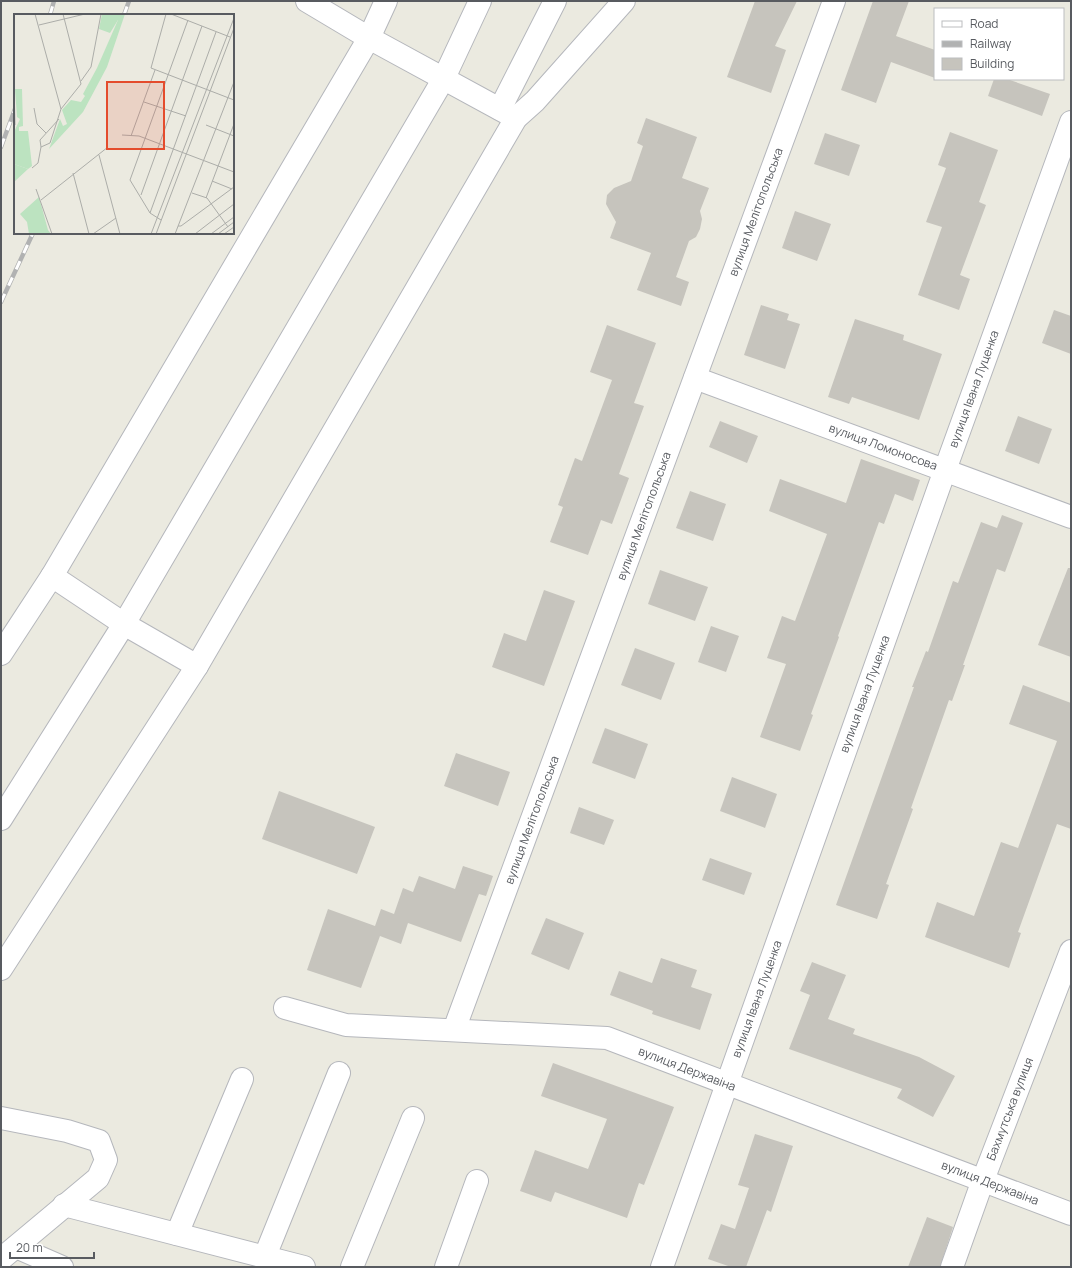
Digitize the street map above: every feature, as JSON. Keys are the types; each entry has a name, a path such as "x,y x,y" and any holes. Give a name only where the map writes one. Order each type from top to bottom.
{"street":[{"path":"307,1 369,38 508,114"},
{"path":"1,654 52,576 369,38 386,1"},
{"path":"1,819 124,624 444,78 480,1"},
{"path":"1,969 197,666 508,114 555,1"},
{"path":"508,114 535,101 624,1"},
{"name":"вулиця Мелітопольська","path":"454,1030 834,1"},
{"name":"вулиця Івана Луценка","path":"662,1267 945,470 1071,122"},
{"name":"вулиця Ломоносова","path":"695,378 1071,517"},
{"path":"52,576 124,624 197,666"},
{"name":"Бахмутська вулиця","path":"952,1267 983,1180 1071,951"},
{"name":"вулиця Державіна","path":"285,1008 346,1025 607,1038 1071,1214"},
{"path":"266,1256 338,1073"},
{"path":"177,1234 242,1079"},
{"path":"1,1118 67,1131 99,1141 106,1160 98,1178 8,1253"},
{"path":"352,1267 413,1118"},
{"path":"446,1267 477,1181"},
{"path":"64,1205 304,1267"},
{"path":"8,1253 62,1267"}],"building":[{"path":"755,1 797,1 775,46 786,50 771,93 727,77"},
{"path":"873,1 909,1 896,36 934,50 934,78 891,62 876,103 841,90"},
{"path":"994,80 1010,80 1050,94 1042,116 988,96"},
{"path":"646,118 697,137 682,178 709,188 700,211 702,219 700,229 696,237 689,241 676,277 689,282 681,306 637,290 651,253 610,238 616,222 606,204 607,195 614,188 631,181 643,146 637,143"},
{"path":"950,132 998,150 979,202 986,205 960,275 970,279 959,310 918,295 942,227 926,222 946,168 938,165"},
{"path":"825,133 860,145 849,176 814,164"},
{"path":"795,211 831,224 817,261 782,248"},
{"path":"761,305 789,314 787,320 800,324 785,369 744,355"},
{"path":"1054,310 1071,316 1071,354 1042,343"},
{"path":"855,319 904,335 903,340 942,354 919,420 852,397 849,404 828,397"},
{"path":"607,325 656,343 634,403 644,406 619,474 629,478 612,524 601,520 588,555 550,542 563,507 558,505 575,458 582,461 612,380 590,372"},
{"path":"1018,416 1052,429 1039,464 1005,451"},
{"path":"720,421 758,436 747,463 709,447"},
{"path":"861,459 920,480 913,501 895,494 884,524 879,522 811,714 813,715 800,751 760,737 786,664 767,658 782,616 795,621 827,534 769,511 780,479 846,503"},
{"path":"690,491 726,504 713,541 676,528"},
{"path":"1002,515 1023,523 1005,572 997,569 963,665 965,665 952,701 949,700 911,808 913,809 886,884 889,885 877,919 836,905 914,687 912,687 926,651 928,652 953,581 958,583 981,522 997,528"},
{"path":"1068,568 1071,568 1071,657 1038,645"},
{"path":"660,570 708,587 695,621 648,604"},
{"path":"544,590 575,601 544,686 492,667 504,633 526,641"},
{"path":"711,626 739,636 726,672 698,662"},
{"path":"635,648 675,663 661,700 621,685"},
{"path":"1023,685 1071,703 1071,829 1057,824 1018,932 1021,933 1009,968 925,937 937,902 974,916 1001,842 1018,848 1057,741 1009,724"},
{"path":"605,728 648,744 635,779 592,763"},
{"path":"456,753 510,772 498,806 444,786"},
{"path":"732,777 777,794 765,828 720,811"},
{"path":"279,791 375,827 357,874 262,839"},
{"path":"579,807 614,820 604,845 570,833"},
{"path":"710,858 752,873 744,895 702,880"},
{"path":"463,866 493,876 486,896 479,894 461,942 408,923 401,944 380,936 361,988 307,970 328,909 375,926 381,909 394,914 403,888 413,892 419,876 455,889"},
{"path":"546,918 584,933 569,970 531,954"},
{"path":"661,958 697,970 691,987 712,994 700,1030 652,1014 653,1011 610,995 619,971 652,983"},
{"path":"812,962 846,975 828,1019 855,1029 853,1034 919,1057 955,1076 933,1117 897,1098 902,1089 789,1049 810,995 800,991"},
{"path":"553,1063 674,1107 644,1185 639,1183 627,1218 555,1192 551,1202 520,1191 535,1150 588,1169 607,1119 541,1096"},
{"path":"755,1134 793,1146 771,1212 767,1210 746,1267 731,1267 708,1259 721,1224 735,1229 749,1188 738,1185"},
{"path":"927,1217 953,1227 940,1267 908,1267"}],"railway":[{"path":"50,14 54,1"},
{"path":"124,14 129,1"},
{"path":"1,147 14,112"},
{"path":"1,302 33,234"}]}
